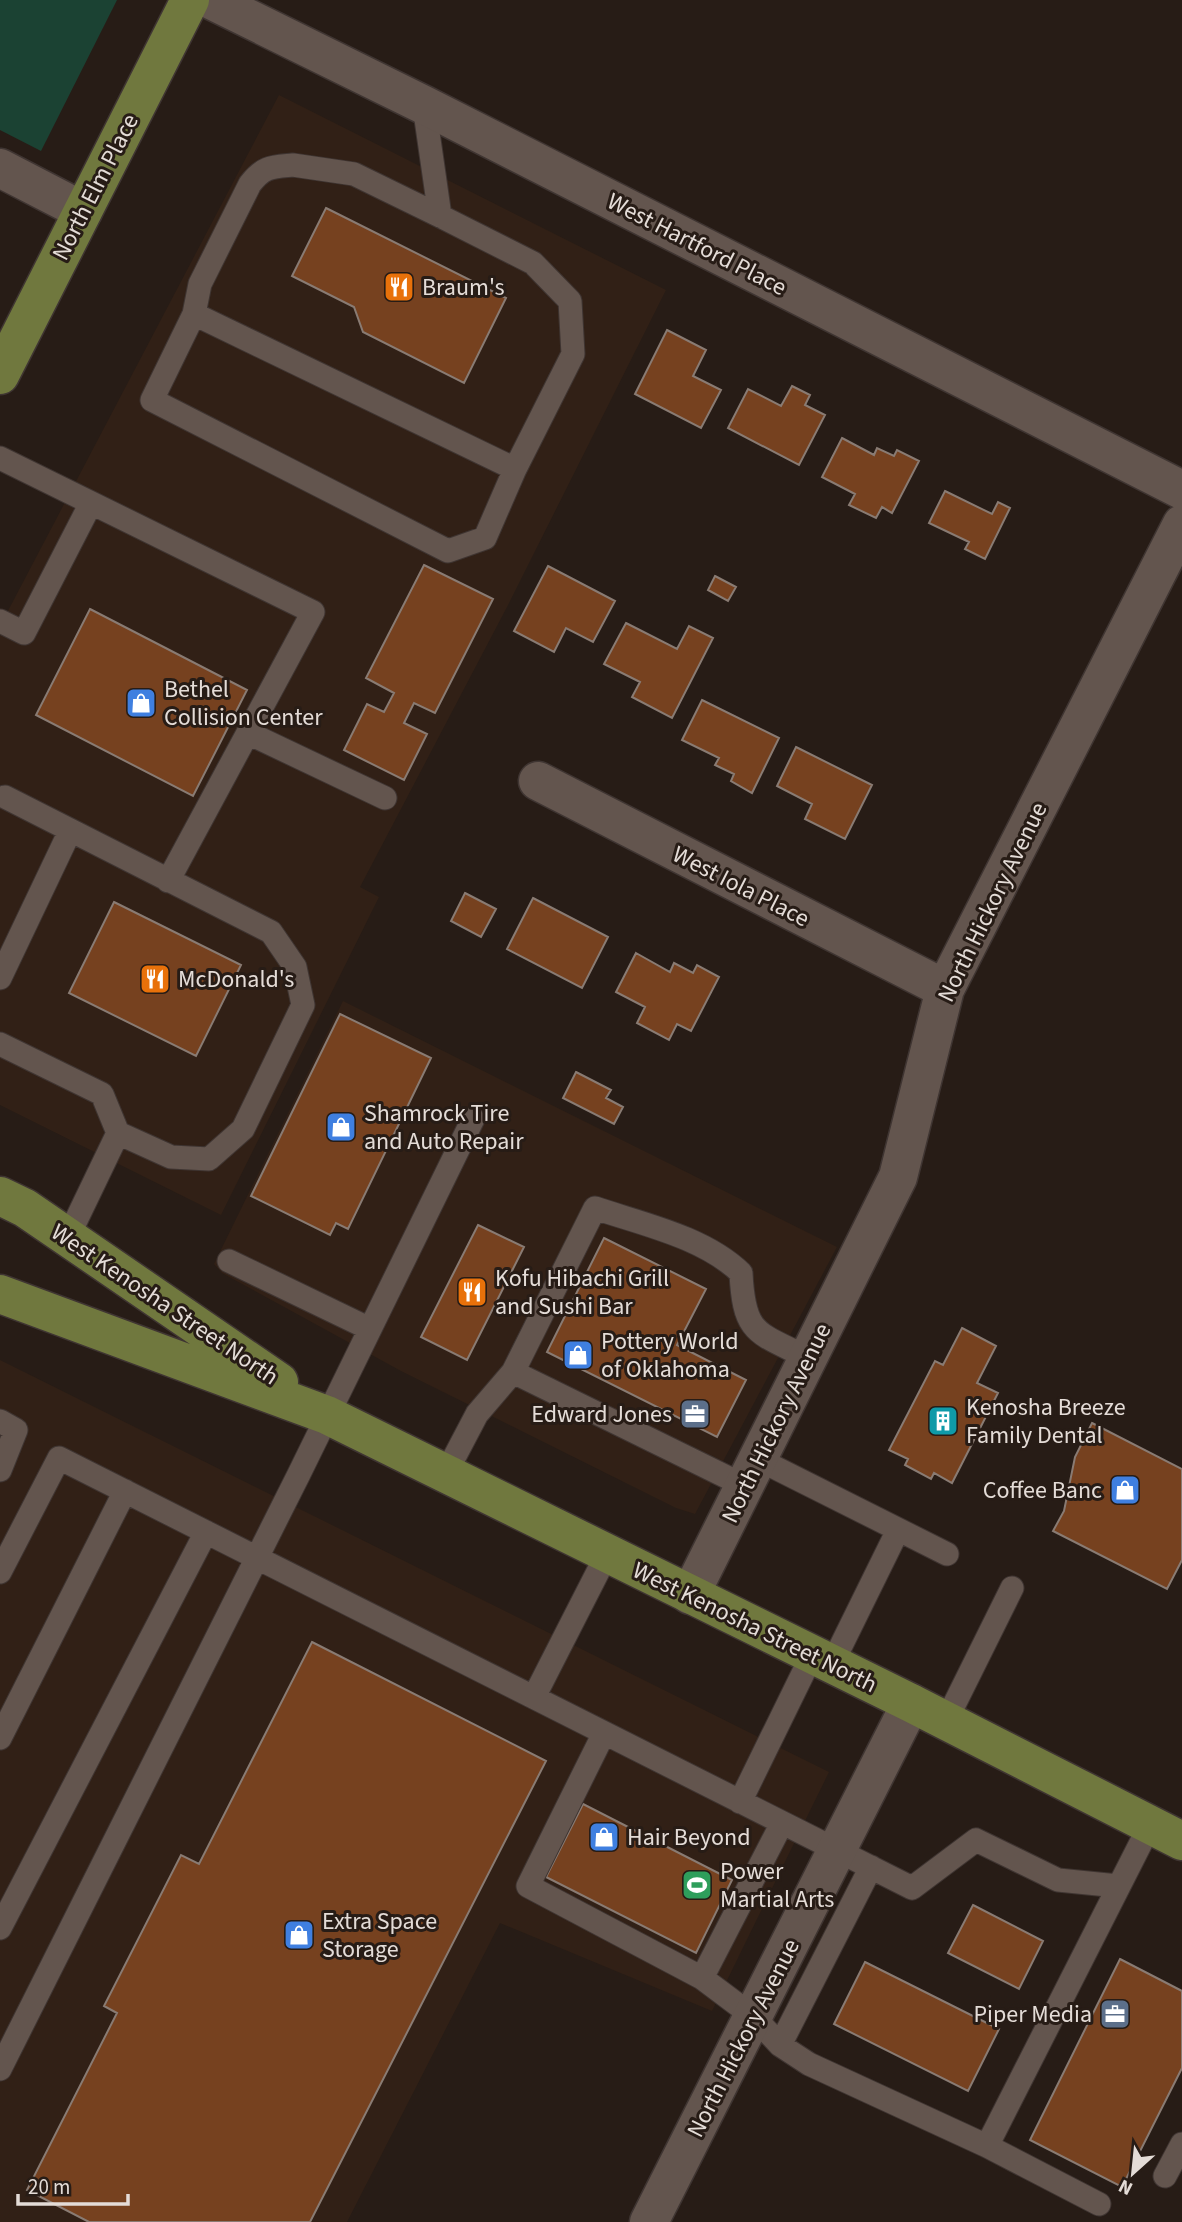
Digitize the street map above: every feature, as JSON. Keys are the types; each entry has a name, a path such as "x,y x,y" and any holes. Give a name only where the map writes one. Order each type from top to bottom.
{"main road":[{"name":"North Elm Place","path":"0,375 190,0"},
{"name":"West Kenosha Street North","path":"0,1196 25,1208 327,1415"},
{"name":"West Kenosha Street North","path":"0,1294 327,1415 911,1703 1166,1833"}],"street":[{"name":"West Hartford Place","path":"211,0 424,105 1182,490"},
{"path":"0,168 83,211"},
{"name":"North Hickory Avenue","path":"690,1595 898,1177 945,989 1182,524"},
{"name":"West Iola Place","path":"538,781 945,989"},
{"name":"North Hickory Avenue","path":"649,2222 754,2017 854,1859 911,1703"}],"lane":[{"path":"424,105 440,216"},
{"path":"293,165 354,174 440,216 533,264 570,301 573,354 515,469 485,538 448,551 152,400 194,314 200,284 250,184 259,172 268,168 293,165"},
{"path":"194,314 515,469"},
{"path":"0,458 313,612 168,881"},
{"path":"0,621 24,633 91,503"},
{"path":"248,733 385,798"},
{"path":"0,1044 102,1094 118,1133 171,1157 209,1158 243,1129 303,1005 295,967 271,932 2,795"},
{"path":"0,978 70,831"},
{"path":"0,2069 473,1119"},
{"path":"68,1237 118,1133"},
{"path":"446,1474 477,1414 513,1372 595,1208 696,1242 729,1261 740,1273 746,1316 758,1332 808,1358"},
{"path":"229,1261 370,1329"},
{"path":"513,1372 751,1473 898,1530 947,1554"},
{"path":"0,1470 8,1426"},
{"path":"0,1572 59,1458 912,1888 976,1840 1058,1880 1118,1886"},
{"path":"0,1738 125,1491"},
{"path":"740,1802 898,1530"},
{"path":"0,1927 206,1532"},
{"path":"534,1697 607,1554"},
{"path":"946,1721 1012,1588"},
{"path":"604,1733 528,1886 702,1978 754,2017 780,2045 809,2064 987,2146 1099,2204"},
{"path":"702,1978 782,1823"},
{"path":"987,2146 1118,1886 1166,1833"},
{"path":"780,2045 854,1859"},
{"path":"1165,2176 1182,2144"}],"shaded area":[{"path":"279,95 666,290 507,607 360,887 379,897 221,1215 0,1105 0,626"},
{"path":"343,1001 837,1247 695,1514 676,1508 401,1371 222,1273 214,1264"},
{"path":"0,1360 829,1772 712,2011 500,1923 347,2222 0,2222"}],"green space":[{"path":"0,0 117,0 41,151 0,130"}],"building":[{"name":"Braum's","path":"326,208 506,298 464,383 363,332 354,307 292,276"},
{"path":"667,330 706,350 693,376 721,390 701,428 635,394"},
{"path":"792,386 810,395 805,405 825,415 799,465 728,428 748,389 781,406"},
{"path":"842,438 874,455 877,448 894,456 897,450 919,461 892,513 882,507 876,518 849,505 855,494 822,477"},
{"path":"945,491 992,514 998,502 1010,508 985,559 965,549 969,542 929,523"},
{"path":"424,565 493,599 435,713 414,703 404,723 427,734 404,780 344,750 367,704 384,712 394,693 366,678"},
{"path":"548,566 615,601 593,642 566,628 554,652 514,631"},
{"path":"715,576 736,587 728,601 708,590"},
{"name":"Bethel Collision Center","path":"90,609 247,690 193,796 36,715"},
{"path":"626,623 677,649 689,626 713,638 672,718 632,697 640,682 604,664"},
{"path":"702,700 779,738 752,793 731,781 734,774 715,765 719,758 682,740"},
{"path":"796,747 872,785 845,839 805,819 812,804 777,786"},
{"path":"465,893 496,909 481,937 451,921"},
{"path":"533,898 608,937 582,988 507,949"},
{"name":"McDonald's","path":"114,902 241,965 196,1056 69,993"},
{"path":"636,953 670,972 674,963 693,973 697,965 719,977 691,1031 677,1024 669,1040 637,1023 645,1007 616,992"},
{"name":"Shamrock Tire and Auto Repair","path":"340,1014 431,1058 348,1229 336,1223 330,1235 251,1196"},
{"path":"576,1072 611,1090 606,1098 623,1107 614,1124 563,1098"},
{"name":"Kofu Hibachi Grill and Sushi Bar","path":"478,1225 524,1247 467,1360 421,1337"},
{"path":"604,1238 706,1289 677,1345 746,1380 717,1437 547,1352"},
{"name":"Kenosha Breeze Family Dental","path":"962,1328 996,1346 977,1383 998,1393 952,1483 934,1473 931,1479 905,1465 908,1459 889,1450 935,1361 943,1365"},
{"name":"Coffee Banc","path":"1092,1423 1182,1469 1182,1560 1167,1589 1053,1531 1064,1511 1075,1457"},
{"name":"Extra Space Storage","path":"312,1642 546,1761 310,2222 89,2222 27,2190 117,2013 104,2006 181,1855 199,1864"},
{"path":"583,1804 732,1880 696,1953 546,1877"},
{"path":"973,1905 1043,1941 1019,1989 948,1953"},
{"path":"1120,1959 1182,1991 1182,2068 1122,2187 1030,2140"},
{"path":"865,1962 999,2029 968,2091 834,2024"}],"place":[{"name":"Braum's","path":"399,287"},
{"name":"Bethel Collision Center","path":"141,703"},
{"name":"McDonald's","path":"155,979"},
{"name":"Shamrock Tire and Auto Repair","path":"341,1127"},
{"name":"Kofu Hibachi Grill and Sushi Bar","path":"472,1292"},
{"name":"Pottery World of Oklahoma","path":"578,1355"},
{"name":"Edward Jones","path":"695,1414"},
{"name":"Kenosha Breeze Family Dental","path":"943,1421"},
{"name":"Coffee Banc","path":"1125,1490"},
{"name":"Hair Beyond","path":"604,1837"},
{"name":"Power Martial Arts","path":"697,1885"},
{"name":"Extra Space Storage","path":"299,1935"},
{"name":"Piper Media","path":"1115,2014"}]}
